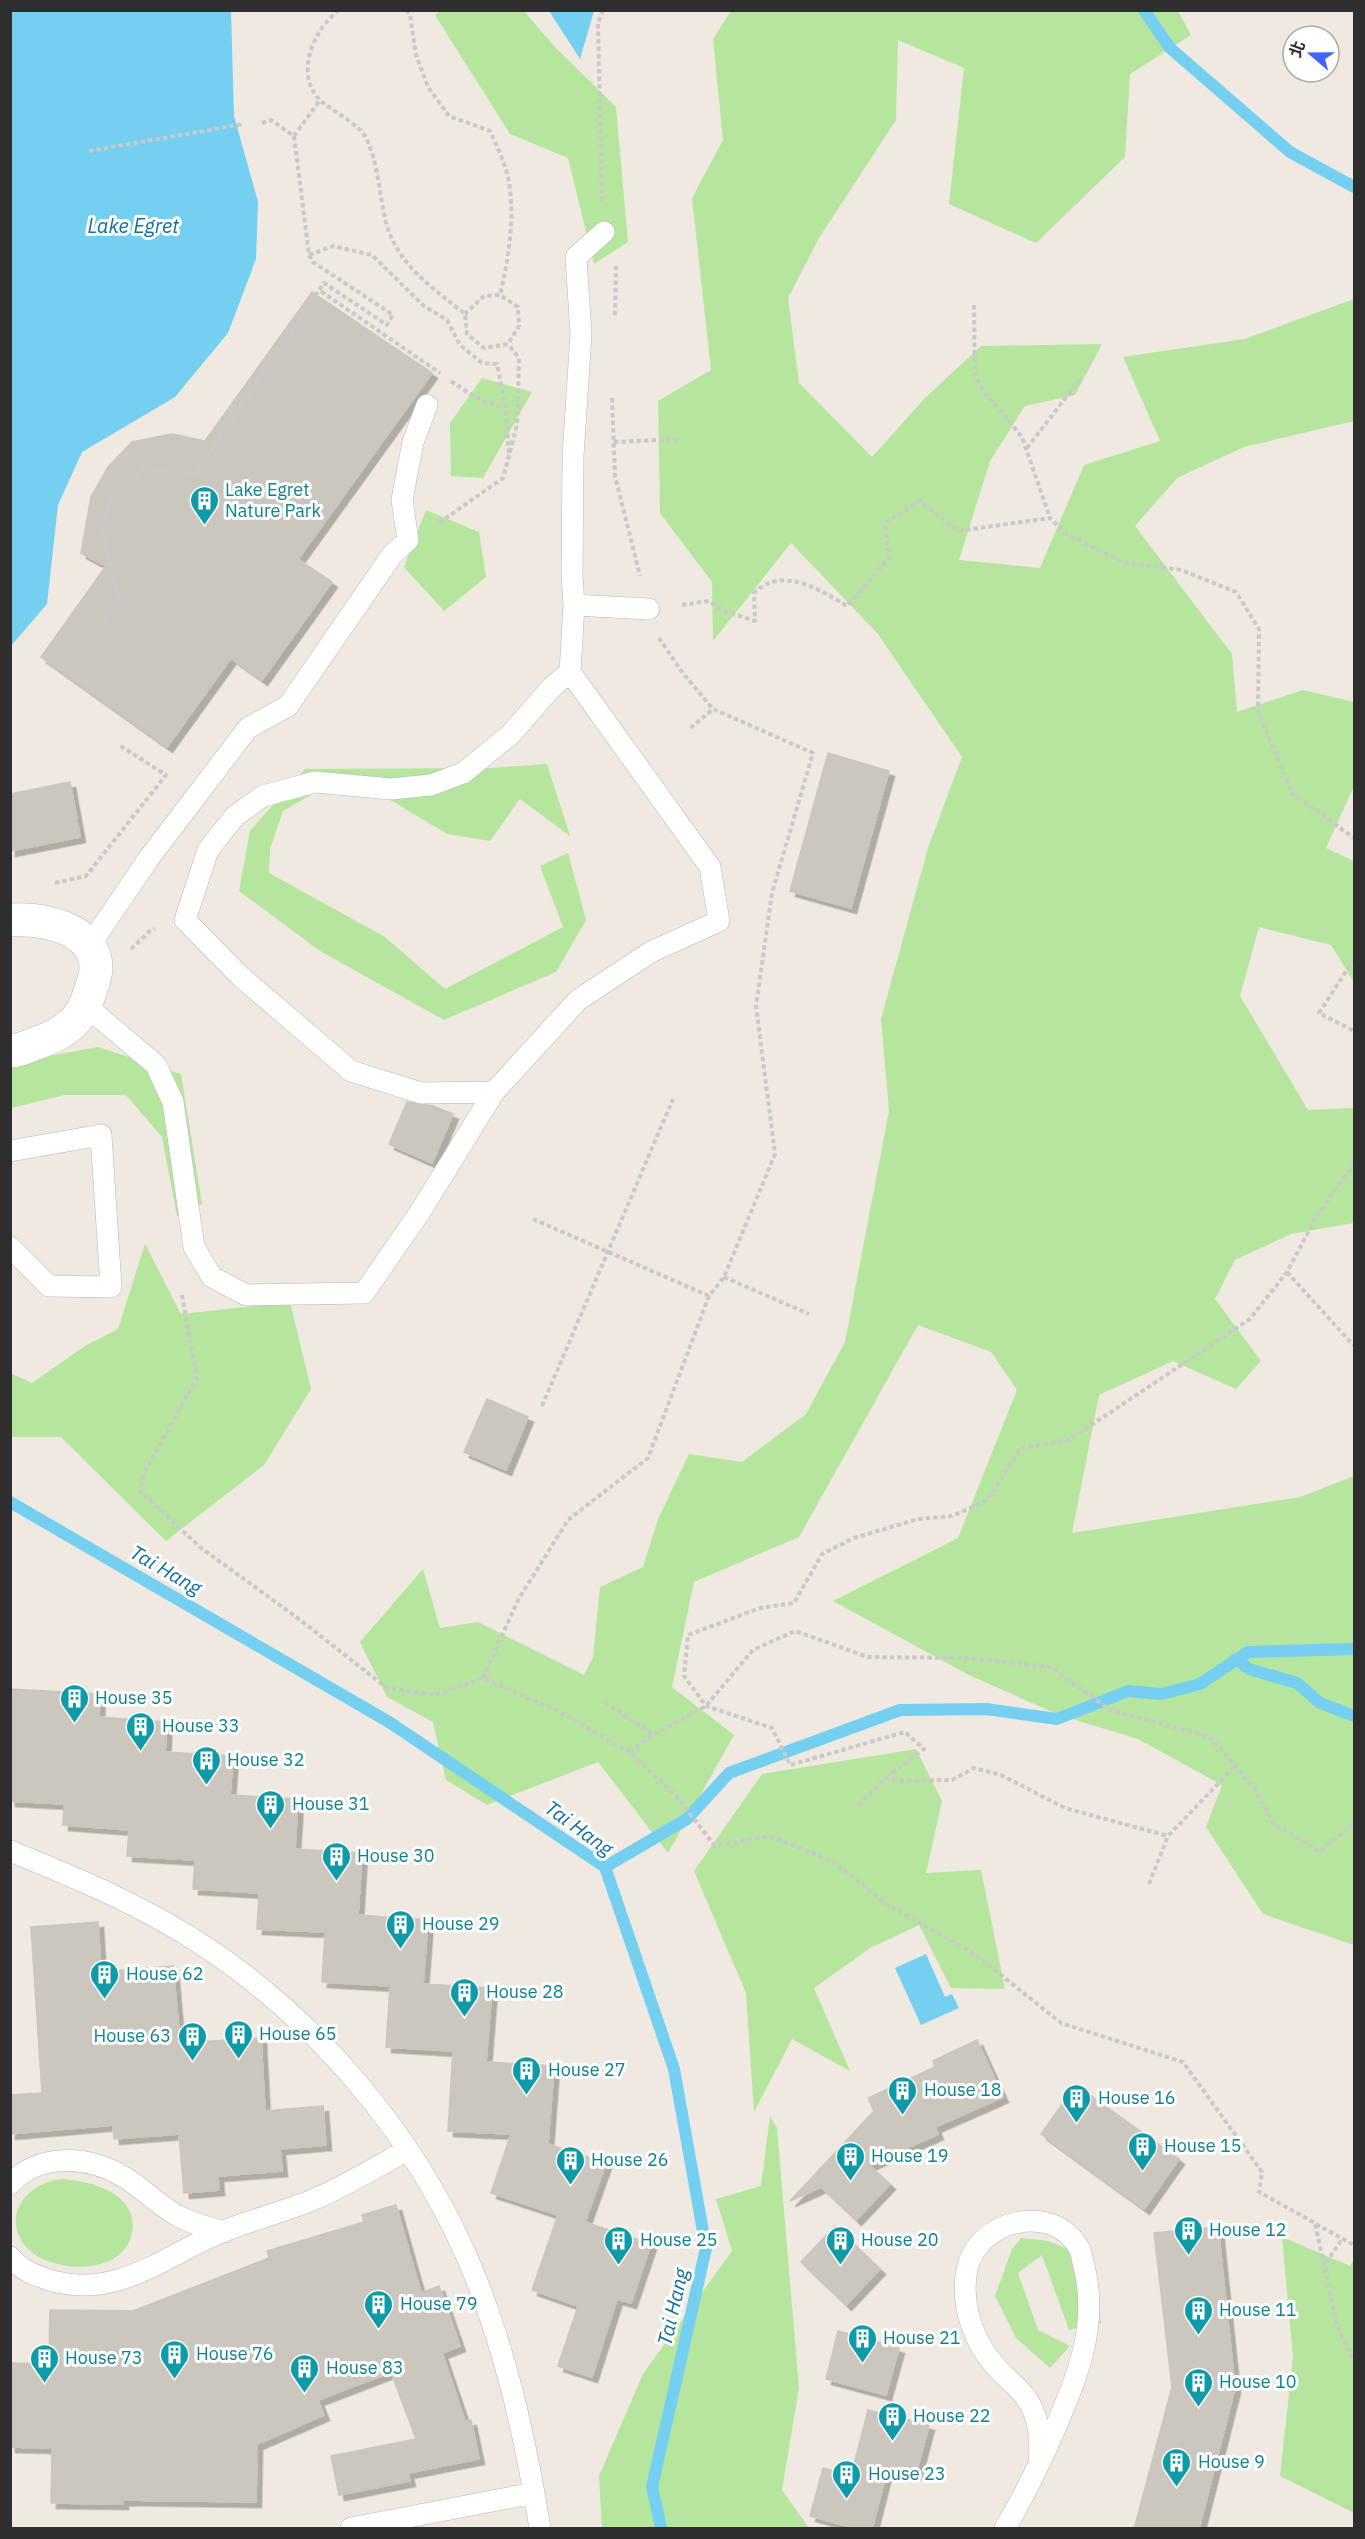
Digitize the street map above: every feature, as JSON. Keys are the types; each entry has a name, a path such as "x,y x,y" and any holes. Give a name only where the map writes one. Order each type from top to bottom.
{"street":[{"path":"10,920 31,919 66,928 90,945 96,969 86,1006 73,1025 55,1037 10,1051"}],"lane":[{"path":"86,1006 156,1065 173,1102 194,1247 212,1277 246,1295 364,1293 420,1212 494,1092 579,1000 651,952 719,921 710,867 570,672 574,605 572,576 573,456 581,334 576,257 604,232"},
{"path":"90,945 149,858 248,728 288,706 392,555 408,540 402,500 413,442 427,405"},
{"path":"574,605 649,609"},
{"path":"494,1092 421,1093 351,1071 240,976 185,920 208,850 235,816 263,796 315,782 391,789 431,784 463,774 510,735 552,687 570,672"},
{"path":"10,1151 101,1135 111,1287 49,1286 10,1246"},
{"path":"10,1851 89,1882 150,1913 207,1948 262,1988 312,2034 357,2084 407,2150 434,2194 466,2255 490,2318 507,2376 540,2529"},
{"path":"10,2257 17,2265 35,2276 58,2282 104,2284 144,2272 224,2232 312,2200 361,2177 407,2150"},
{"path":"10,2184 21,2172 40,2163 83,2162 103,2167 123,2176 179,2217 224,2232"},
{"path":"1005,2529 1024,2498 1039,2464 1082,2364 1087,2338 1089,2301 1087,2280 1079,2248 1054,2227 1039,2221 1022,2221 1003,2226 987,2236 975,2250 967,2268 965,2287 974,2333 984,2353 1028,2400 1037,2421 1041,2442 1039,2464"},
{"path":"351,2529 534,2493"}],"path":[{"path":"339,10 326,20 310,49 310,82 320,100 365,134 388,228 408,267 465,314 467,334 484,348 508,344 519,326 518,307 500,295 484,296 465,314"},
{"path":"406,10 410,14 416,55 428,87 449,116 490,131 507,172 511,222 506,270 500,295"},
{"path":"603,10 598,23 598,86 604,232 616,267 615,321"},
{"path":"103,620 119,599 100,526 111,497 143,469 195,474 324,283 387,325 393,315 313,262 309,255 294,136 320,100"},
{"path":"262,123 271,120 294,136"},
{"path":"89,151 244,124"},
{"path":"309,255 333,246 372,255 424,306 447,320 460,345 483,363 497,364 506,409 509,456"},
{"path":"319,290 473,396 506,409"},
{"path":"974,305 975,376 983,390 1022,437 1050,518 1066,534 1123,562 1181,570 1236,591 1259,629 1258,711 1292,793 1354,838"},
{"path":"408,540 447,519 503,478 517,425 519,358 508,344"},
{"path":"1026,448 1080,379"},
{"path":"483,1678 518,1600 568,1520 648,1458 709,1296 724,1277 775,1154 756,1006 772,893 813,753 713,710 682,672 659,637 649,609 615,476 612,396"},
{"path":"614,442 680,439"},
{"path":"649,609 709,601 724,611 755,621 754,593 760,587 779,580 805,582 847,606 889,558 885,523 920,501 958,531 1050,518"},
{"path":"688,730 713,710"},
{"path":"53,884 86,876 166,775 119,745"},
{"path":"127,956 150,931 185,920"},
{"path":"1354,959 1319,1013 1354,1030"},
{"path":"542,1406 673,1099"},
{"path":"858,1805 885,1778 924,1749 905,1732 790,1765 772,1728 706,1706 684,1676 688,1635 760,1608 794,1603 822,1554 854,1538 918,1519 952,1516 987,1501 1021,1448 1069,1440 1250,1319 1287,1272 1318,1214 1354,1164"},
{"path":"534,1219 709,1296"},
{"path":"1287,1272 1354,1346"},
{"path":"724,1277 809,1314"},
{"path":"180,1284 197,1378 144,1473 140,1491 201,1548 295,1616 387,1688 436,1695 483,1678 560,1712 630,1752 680,1802 715,1846 770,1836 834,1862 885,1903 975,1954 1061,2023 1183,2061 1262,2172 1259,2192 1354,2245"},
{"path":"630,1752 706,1706 753,1650 795,1631 868,1657 966,1658 1051,1667 1110,1710 1210,1737 1256,1789 1273,1823 1320,1852 1354,1823"},
{"path":"605,1702 653,1736"},
{"path":"1149,1884 1168,1836 1236,1765"},
{"path":"885,1778 904,1781 952,1780 974,1768 1001,1775 1065,1808 1168,1836"},
{"path":"1315,2223 1326,2264 1337,2326 1354,2361"},
{"path":"1326,2264 1342,2239"}],"green space":[{"path":"441,10 524,11 555,47 616,107 628,242 594,264 568,158 510,134 435,15"},
{"path":"731,11 1178,11 1191,35 1130,74 1125,157 1036,243 949,204 964,68 898,40 896,120 819,238 788,298 799,383 872,457 924,399 981,346 1102,344 1075,395 1025,406 990,461 959,560 1040,568 1084,465 1160,441 1123,357 1245,339 1354,299 1354,421 1244,447 1177,478 1135,526 1232,654 1237,712 1303,690 1354,702 1354,786 1326,848 1354,861 1354,982 1331,945 1259,927 1240,996 1308,1110 1354,1108 1354,1223 1291,1234 1235,1260 1215,1299 1261,1361 1236,1389 1173,1361 1099,1395 1072,1533 1300,1497 1354,1476 1354,1945 1263,1914 1206,1827 1222,1785 1138,1739 1059,1715 969,1675 833,1601 958,1538 1017,1390 991,1352 918,1325 799,1537 694,1582 672,1687 734,1735 668,1853 598,1762 487,1805 446,1780 433,1722 387,1697 360,1642 423,1569 440,1628 478,1622 584,1675 593,1657 600,1587 643,1567 658,1519 689,1454 742,1462 806,1414 845,1342 889,1111 881,1019 928,848 962,757 878,634 791,543 713,641 712,582 660,513 658,401 711,370 692,198 723,140 713,39"},
{"path":"482,378 532,392 483,478 451,476 450,423"},
{"path":"426,510 479,532 486,577 444,611 404,567"},
{"path":"547,764 570,836 520,799 490,841 447,834 347,774 283,811 270,849 269,873 385,937 445,989 563,927 540,866 568,853 586,920 556,972 444,1020 320,951 239,891 250,831 305,769 491,768"},
{"path":"98,1047 181,1074 202,1204 177,1216 162,1137 126,1095 65,1095 11,1108 11,1063"},
{"path":"145,1244 181,1314 290,1302 311,1389 264,1465 166,1541 61,1437 11,1437 10,1373 32,1383 85,1346 118,1329"},
{"path":"916,1749 942,1801 926,1873 981,1870 1005,1989 951,1988 919,1925 870,1948 814,1988 850,2071 792,2039 754,2112 746,1993 694,1871 762,1774"},
{"path":"770,2116 777,2128 799,2388 782,2490 809,2528 602,2528 599,2476 643,2374 732,2251 716,2199 761,2186"},
{"path":"62,2179 99,2186 121,2199 128,2208 132,2219 132,2233 126,2247 116,2257 102,2264 86,2267 54,2263 39,2257 28,2249 20,2238 16,2226 16,2215 20,2204 37,2187"},
{"path":"1282,2237 1350,2266 1354,2259 1354,2513 1280,2476 1293,2357"},
{"path":"1021,2238 1048,2241 1088,2257 1101,2323 1069,2330 1042,2255 1018,2273 1038,2330 1070,2346 1050,2368 1016,2338 995,2296 1012,2249"}],"water":[{"name":"Lake Egret","path":"11,10 231,11 234,116 258,202 256,259 228,333 175,397 82,452 58,505 47,604 11,646"},
{"path":"549,11 594,11 580,59"},
{"path":"926,1954 945,1997 952,1994 959,2008 921,2025 895,1968"}],"building":[{"name":"Lake Egret Nature Park","path":"312,292 432,373 298,559 332,582 262,680 231,658 167,747 41,657 106,566 81,553 91,497 108,467 132,442 172,434 205,441"},
{"path":"828,753 889,771 851,908 790,891"},
{"path":"70,782 80,837 10,851 10,794"},
{"path":"407,1102 433,1106 453,1114 432,1163 389,1144"},
{"path":"487,1399 528,1417 506,1470 464,1452"},
{"path":"10,1689 100,1694 99,1717 167,1722 165,1752 233,1756 230,1795 298,1799 295,1849 362,1853 358,1915 428,1920 423,1984 492,1988 486,2062 554,2066 548,2144 606,2163 585,2222 651,2244 631,2303 617,2299 592,2377 558,2366 578,2306 532,2290 558,2215 491,2193 511,2134 448,2131 453,2051 386,2047 390,1986 322,1982 325,1932 257,1929 259,1893 193,1889 195,1860 127,1856 129,1830 63,1825 64,1804 10,1801"},
{"path":"98,1922 101,1972 173,1966 180,2043 261,2038 265,2111 323,2106 326,2145 280,2149 282,2171 218,2176 219,2190 184,2193 179,2134 114,2139 113,2125 10,2134 10,2095 42,2093 31,1927"},
{"path":"977,2040 1003,2097 935,2127 938,2134 869,2165 890,2184 856,2220 821,2187 790,2201 874,2111 868,2098 935,2067 933,2061"},
{"path":"1076,2085 1179,2159 1144,2209 1041,2134"},
{"path":"396,2205 421,2293 439,2286 460,2346 442,2353 465,2421 471,2420 479,2459 408,2473 410,2481 339,2495 331,2456 416,2439 391,2372 318,2400 324,2415 257,2444 256,2502 123,2500 123,2504 51,2503 52,2448 10,2447 10,2363 49,2364 50,2310 133,2311 269,2258 267,2251 364,2222 362,2215"},
{"name":"House 20","path":"835,2226 880,2269 846,2305 801,2262"},
{"path":"1218,2227 1235,2388 1199,2529 1134,2529 1172,2387 1154,2233"},
{"name":"House 21","path":"838,2331 899,2348 886,2395 826,2379"},
{"path":"868,2410 929,2425 916,2474 888,2466 872,2529 858,2529 810,2516 823,2468 851,2476"}],"waterway":[{"path":"1144,10 1170,48 1290,152 1354,187"},
{"name":"Tai Hang","path":"10,1502 389,1722 605,1867 674,2069 706,2248 652,2487 661,2528"},
{"path":"605,1867 687,1819 729,1773 900,1710 986,1709 1057,1719 1128,1691 1161,1694 1200,1684 1248,1652 1354,1649"},
{"path":"1236,1659 1249,1669 1297,1683 1320,1703 1354,1716"}],"place":[{"name":"Lake Egret Nature Park","path":"204,526"},
{"name":"House 35","path":"74,1724"},
{"name":"House 33","path":"141,1752"},
{"name":"House 32","path":"206,1786"},
{"name":"House 31","path":"271,1830"},
{"name":"House 30","path":"336,1882"},
{"name":"House 29","path":"401,1950"},
{"name":"House 62","path":"105,2000"},
{"name":"House 28","path":"465,2018"},
{"name":"House 65","path":"238,2060"},
{"name":"House 63","path":"192,2062"},
{"name":"House 27","path":"527,2096"},
{"name":"House 18","path":"903,2116"},
{"name":"House 16","path":"1077,2124"},
{"name":"House 15","path":"1143,2172"},
{"name":"House 19","path":"850,2182"},
{"name":"House 26","path":"570,2186"},
{"name":"House 12","path":"1188,2256"},
{"name":"House 25","path":"619,2266"},
{"name":"House 20","path":"840,2266"},
{"name":"House 79","path":"379,2330"},
{"name":"House 11","path":"1198,2336"},
{"name":"House 21","path":"862,2364"},
{"name":"House 76","path":"175,2380"},
{"name":"House 73","path":"44,2384"},
{"name":"House 83","path":"305,2394"},
{"name":"House 10","path":"1198,2408"},
{"name":"House 22","path":"892,2442"},
{"name":"House 9","path":"1177,2488"},
{"name":"House 23","path":"847,2500"}]}
